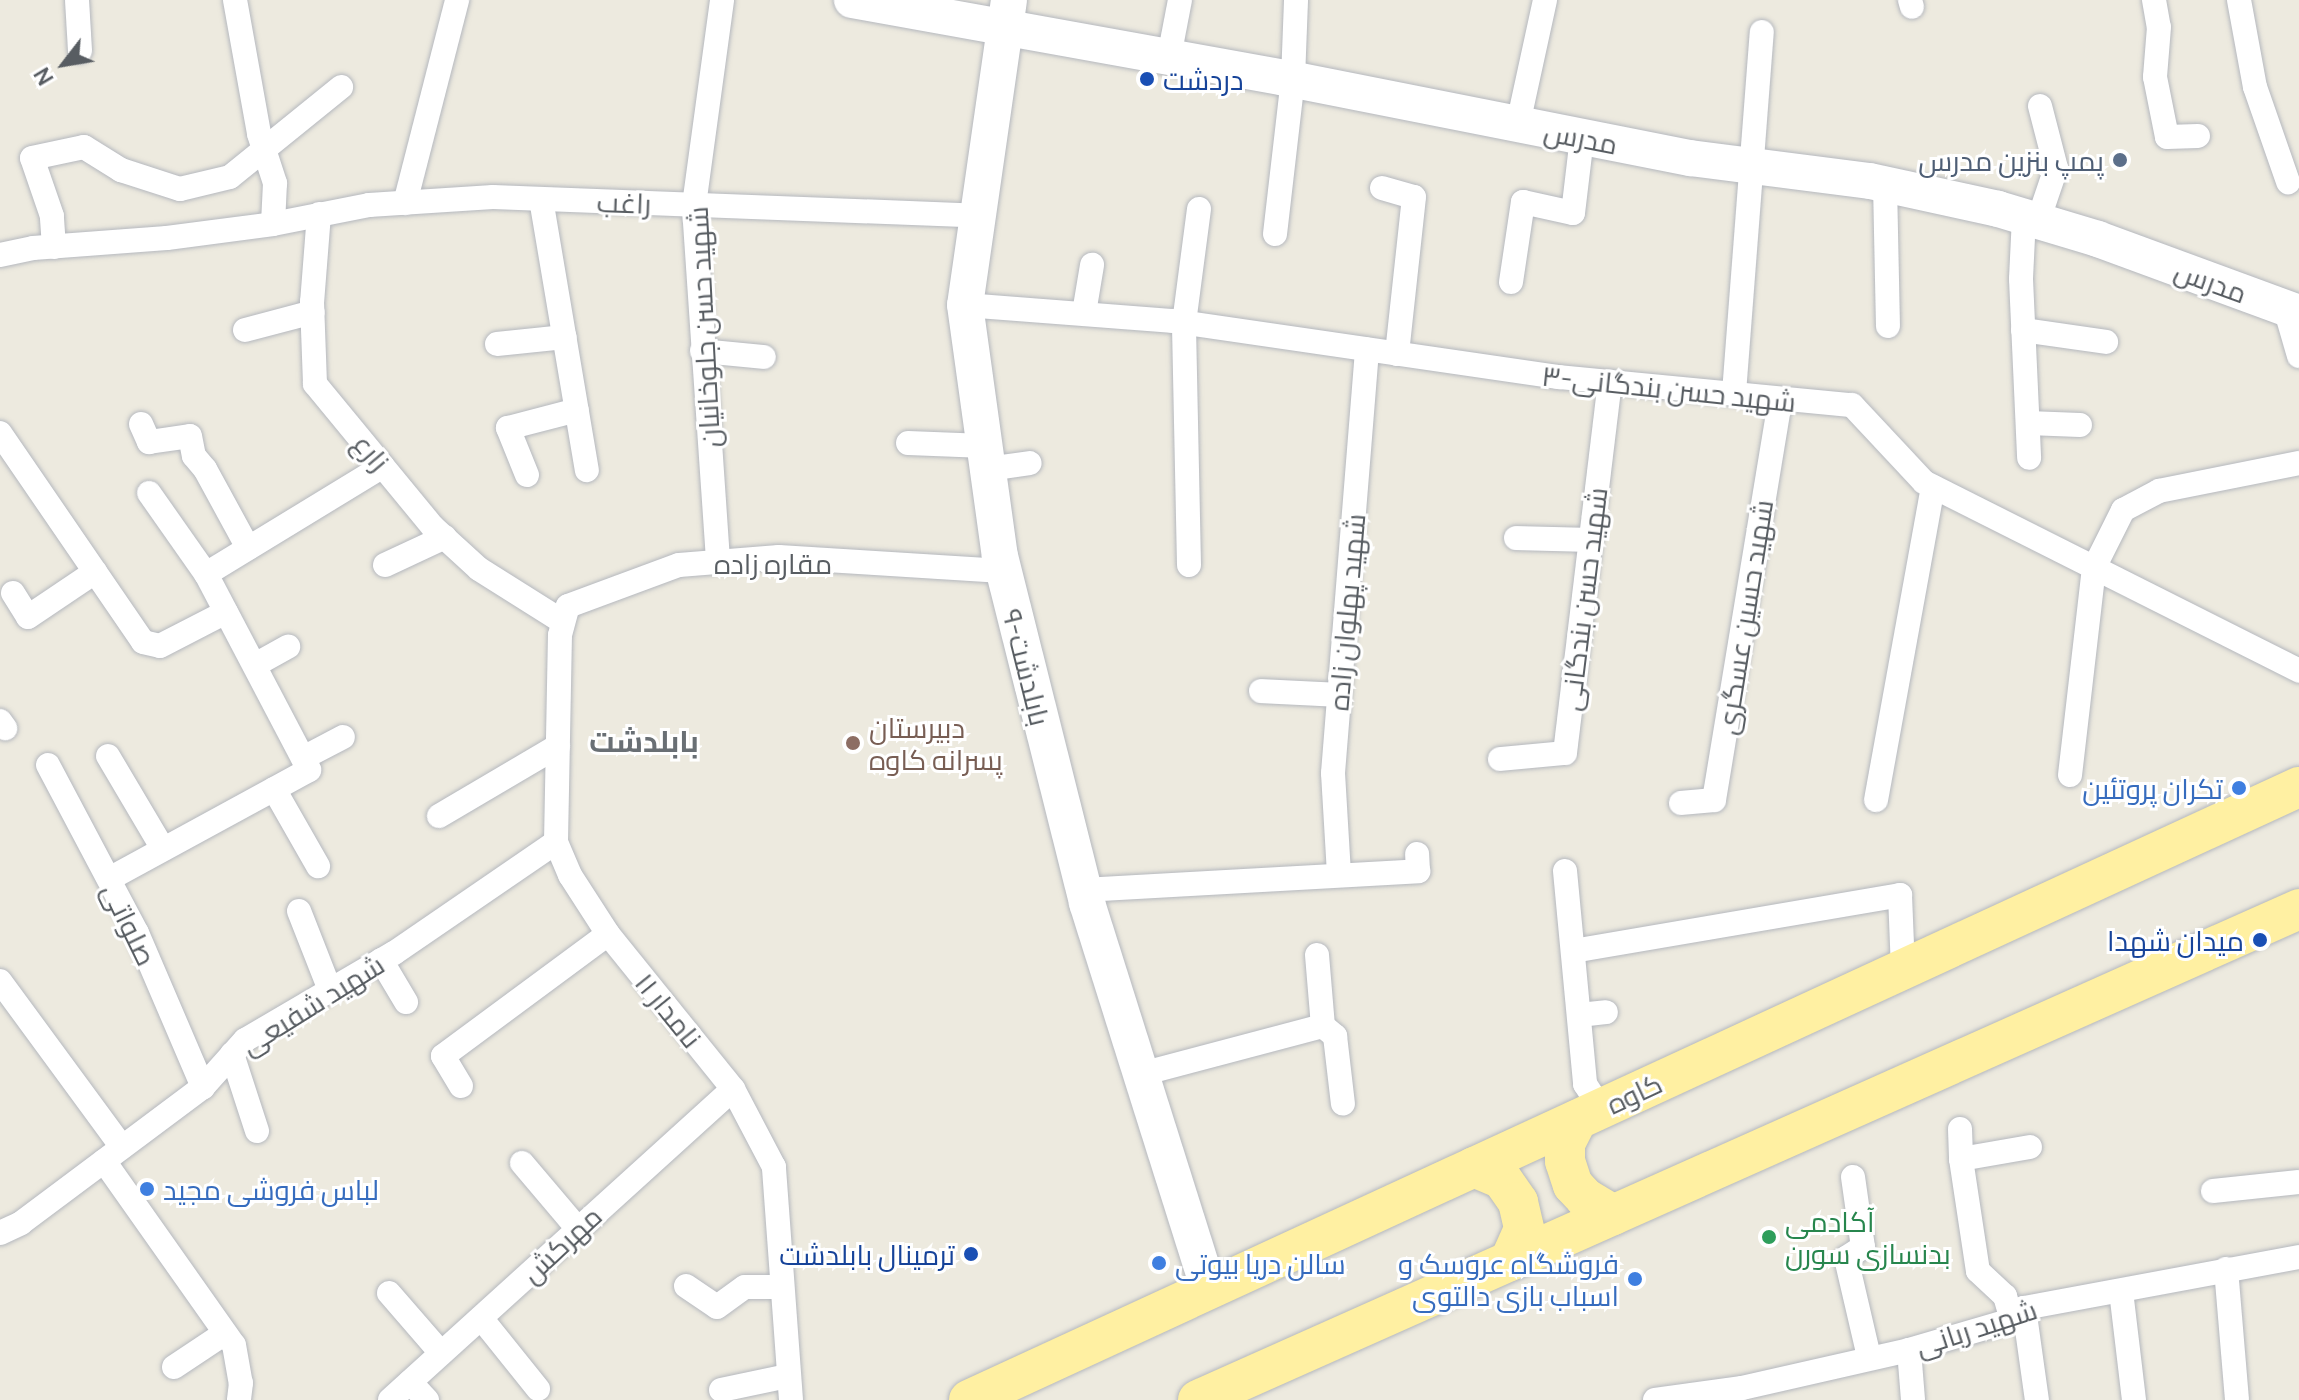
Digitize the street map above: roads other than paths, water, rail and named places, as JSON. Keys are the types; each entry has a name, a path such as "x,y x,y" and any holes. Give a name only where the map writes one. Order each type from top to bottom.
{"main road":[{"name":"مدرس","path":"852,0 1007,14 1169,57 1582,137 1751,166 1885,184 2031,219 2292,310"},
{"name":"۹-بابلدشت","path":"1007,14 965,305 1003,571 1083,890 1209,1290"},
{"name":"کاوه","path":"969,1400 2299,787"},
{"path":"1198,1400 1253,1389 1510,1261 2299,909"},
{"path":"1589,1114 1565,1144 1565,1161 1573,1185 1585,1198 1613,1215"},
{"path":"1474,1167 1502,1179 1518,1202 1524,1229 1510,1261"}],"street":[{"path":"77,0 80,51"},
{"path":"235,0 265,151 275,183 273,224"},
{"path":"405,203 457,0"},
{"name":"شهید حسن جلوخانیان","path":"718,560 694,205 722,0"},
{"path":"1169,57 1180,0"},
{"path":"1275,234 1293,79 1296,0"},
{"path":"1518,124 1545,0"},
{"path":"2154,0 2159,27 2155,77 2167,137 2198,136"},
{"path":"2239,0 2255,87 2288,182"},
{"path":"1734,393 1762,32"},
{"path":"54,247 52,216 32,158 84,147 121,170 180,189 230,177 341,87"},
{"path":"2029,458 2023,330 2031,219 2056,168 2040,106"},
{"path":"1511,282 1523,202 1573,213 1582,137"},
{"path":"1885,184 1888,326"},
{"path":"1382,188 1414,197 1397,354"},
{"name":"راغب","path":"0,255 54,247 167,238 405,203 493,197 978,216"},
{"path":"541,199 587,470"},
{"path":"1189,565 1184,323 1199,209"},
{"name":"زارع","path":"319,214 313,312 315,384 445,537 479,569 563,622"},
{"path":"1084,313 1092,265"},
{"name":"۳-شهید حسن بندگانی","path":"965,305 1184,323 1610,382 1734,393 1780,401 1852,405 1924,482 2299,671"},
{"path":"2292,310 2299,356"},
{"path":"245,330 313,312"},
{"path":"2023,330 2106,340"},
{"path":"497,344 565,337"},
{"name":"شهید پهلوان زاده","path":"1339,874 1333,773 1367,349"},
{"path":"702,351 764,357"},
{"name":"شهید حسن بندگانی","path":"1500,759 1565,753 1610,382"},
{"name":"شهید حسین عسگری","path":"1681,803 1714,800 1780,401"},
{"path":"527,475 508,428 577,410"},
{"path":"2028,423 2080,425"},
{"path":"141,424 149,442 190,436 194,456 205,469 248,548"},
{"path":"0,433 143,642 160,646 226,612"},
{"path":"908,443 1030,463"},
{"path":"2070,775 2094,568 2123,510 2159,491 2299,463"},
{"path":"206,574 383,466"},
{"path":"1876,800 1933,487"},
{"path":"149,493 206,574 306,764"},
{"path":"385,565 445,537"},
{"path":"1516,538 1590,540"},
{"name":"مقاره زاده","path":"563,622 568,606 679,565 718,560 779,557 1003,571"},
{"path":"13,593 28,617 95,572"},
{"name":"۱۱ نامدار","path":"563,622 556,842 570,875 608,934 733,1089 774,1167 780,1287 790,1388"},
{"path":"255,665 288,647"},
{"path":"1261,691 1339,695"},
{"path":"109,879 274,789 343,737"},
{"path":"439,816 558,746"},
{"path":"108,756 163,849"},
{"name":"صلواتی","path":"48,765 137,933 203,1087"},
{"path":"274,789 318,866"},
{"name":"شهید شفیعی","path":"0,1233 21,1223 203,1087 245,1040 381,960 556,842"},
{"path":"1083,890 1418,871 1417,854"},
{"path":"1565,871 1589,1114"},
{"path":"1573,951 1900,895 1903,969"},
{"path":"299,911 330,990"},
{"path":"461,1086 443,1056 608,934"},
{"path":"1317,955 1323,1026 1335,1036 1343,1104"},
{"path":"381,960 406,1002"},
{"path":"0,981 234,1345 241,1383 239,1400"},
{"path":"1579,1015 1606,1012"},
{"path":"1141,1074 1323,1026"},
{"path":"232,1054 257,1131"},
{"name":"مهرکش","path":"390,1400 418,1391 441,1353 733,1089"},
{"path":"1960,1129 1961,1159 1978,1271 2005,1296 2018,1314 2037,1400"},
{"path":"1961,1159 2030,1147"},
{"path":"522,1163 578,1229"},
{"path":"1853,1177 1863,1247 1846,1258 1869,1357"},
{"path":"2213,1191 2299,1182"},
{"name":"شهید ربانی","path":"1666,1400 1743,1394 1869,1357 1909,1350 2018,1314 2226,1269 2299,1257"},
{"path":"2226,1269 2237,1400"},
{"path":"686,1286 717,1307 745,1287 780,1287"},
{"path":"2121,1291 2134,1400"},
{"path":"389,1293 441,1353"},
{"path":"481,1318 538,1389"},
{"path":"174,1367 225,1333"},
{"path":"1909,1350 1913,1400"},
{"path":"721,1390 790,1388"}],"place":[{"name":"دردشت","path":"1147,79"},
{"name":"پمپ بنزین مدرس","path":"2120,160"},
{"name":"دبیرستان پسرانه کاوه","path":"853,743"},
{"name":"تکران پروتئین","path":"2239,788"},
{"name":"میدان شهدا","path":"2260,940"},
{"name":"لباس فروشی مجید","path":"147,1189"},
{"name":"آکادمی بدنسازی سورن","path":"1769,1237"},
{"name":"ترمینال بابلدشت","path":"971,1254"},
{"name":"سالن دریا بیوتی","path":"1159,1263"},
{"name":"فروشگاه عروسک و اسباب بازی دالتوی","path":"1635,1279"}],"district":[{"name":"بابلدشت","path":"644,741"}]}
